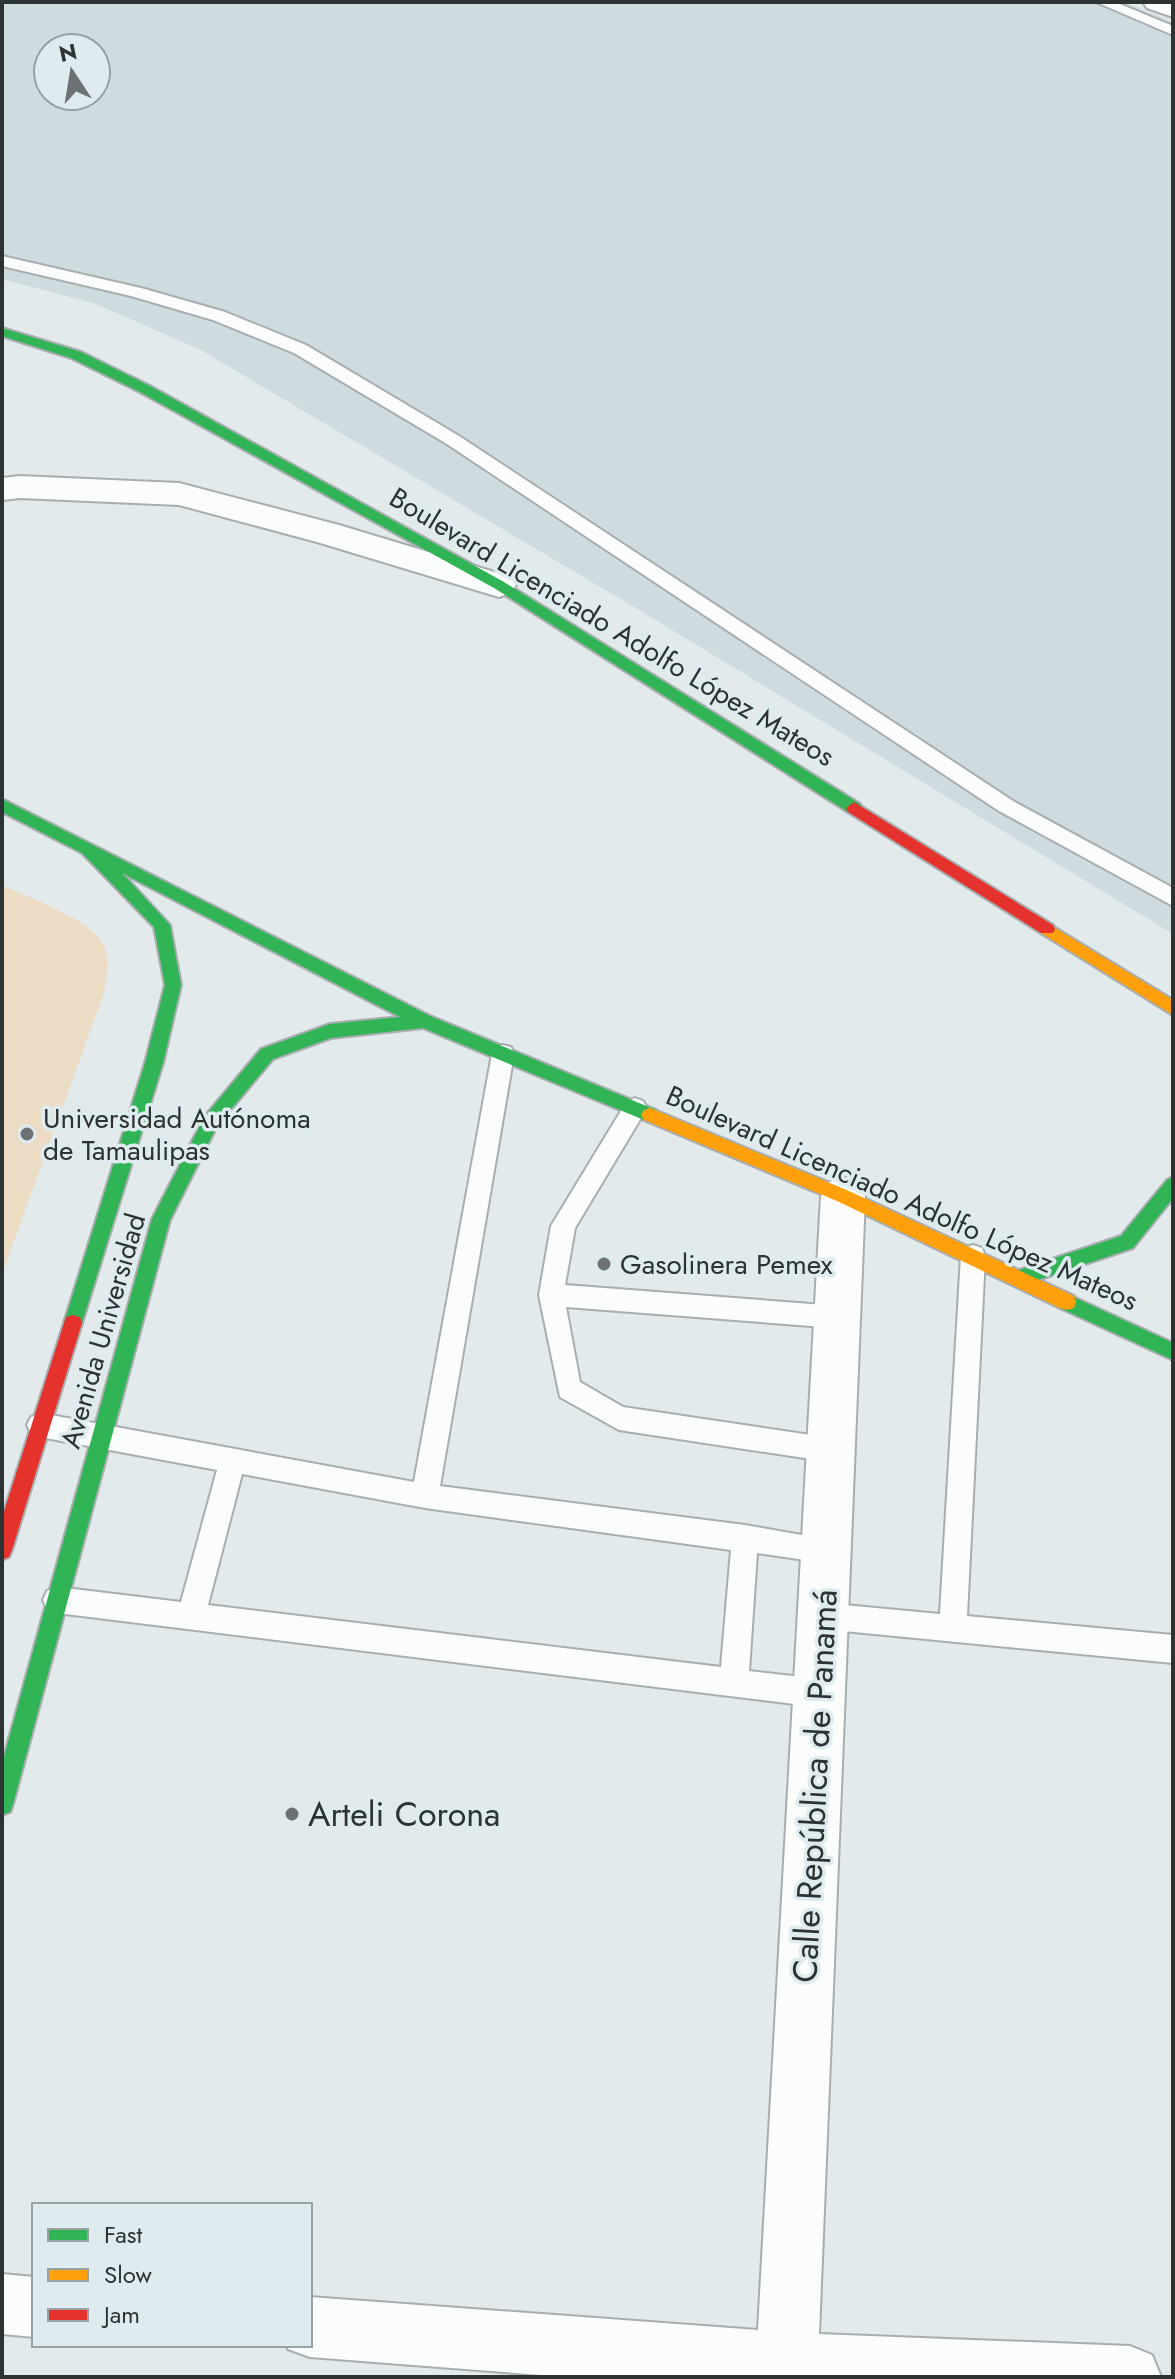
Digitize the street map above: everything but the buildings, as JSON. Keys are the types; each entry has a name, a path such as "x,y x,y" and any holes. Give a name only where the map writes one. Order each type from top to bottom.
{"main road":[{"name":"Boulevard Licenciado Adolfo López Mateos","path":"2,332 76,355 145,389 499,585 1173,1008"},
{"name":"Boulevard Licenciado Adolfo López Mateos","path":"2,805 424,1021 843,1196 1173,1352"},
{"name":"Avenida Universidad","path":"2,1550 154,1063 173,985 162,925 85,846"},
{"path":"1145,990 1166,1027"},
{"name":"Avenida Universidad","path":"2,1804 161,1219 211,1121 267,1054 330,1031 424,1021"},
{"path":"1020,1278 1127,1242 1173,1185"}],"street":[{"path":"1156,2 1173,9"},
{"path":"2,489 20,487 179,494 327,533 499,585"},
{"name":"Calle República de Panamá","path":"787,2370 843,1196"},
{"path":"2,2304 32,2307"},
{"path":"312,2327 787,2370 1130,2377"}],"lane":[{"path":"1103,2 1173,31"},
{"path":"7,260 219,316 300,349 453,440 1006,806 1173,898"},
{"path":"425,1496 503,1054"},
{"path":"635,1108 563,1226 551,1295 569,1389 619,1418 831,1450"},
{"path":"953,1627 973,1256"},
{"path":"551,1295 837,1317"},
{"path":"40,1425 425,1496 826,1550"},
{"path":"191,1616 232,1462"},
{"path":"734,1682 745,1538"},
{"path":"57,1600 819,1693"},
{"path":"823,1616 1173,1649"}],"shaded area":[{"path":"2,2 1124,2 1173,22 1173,934 639,610 201,350 96,304 2,279"},
{"name":"Universidad Autónoma de Tamaulipas","path":"2,885 72,917 96,935 105,950 107,975 104,993 2,1274"}],"traffic: fast":[{"path":"2,332 76,355 145,389 499,585 854,808"},
{"path":"2,805 424,1021 650,1115"},
{"path":"73,1323 154,1063 173,985 162,925 85,846"},
{"path":"2,1804 161,1219 211,1121 267,1054 330,1031 424,1021"},
{"path":"1020,1278 1127,1242 1173,1185"},
{"path":"1067,1302 1173,1352"}],"traffic: slow":[{"path":"1047,929 1173,1008"},
{"path":"650,1115 843,1196 1067,1302"}],"traffic: jam":[{"path":"854,808 1047,929"},
{"path":"2,1550 73,1323"}],"place":[{"name":"Universidad Autónoma de Tamaulipas","path":"27,1134"},
{"name":"Gasolinera Pemex","path":"604,1264"},
{"name":"Arteli Corona","path":"292,1814"}]}
